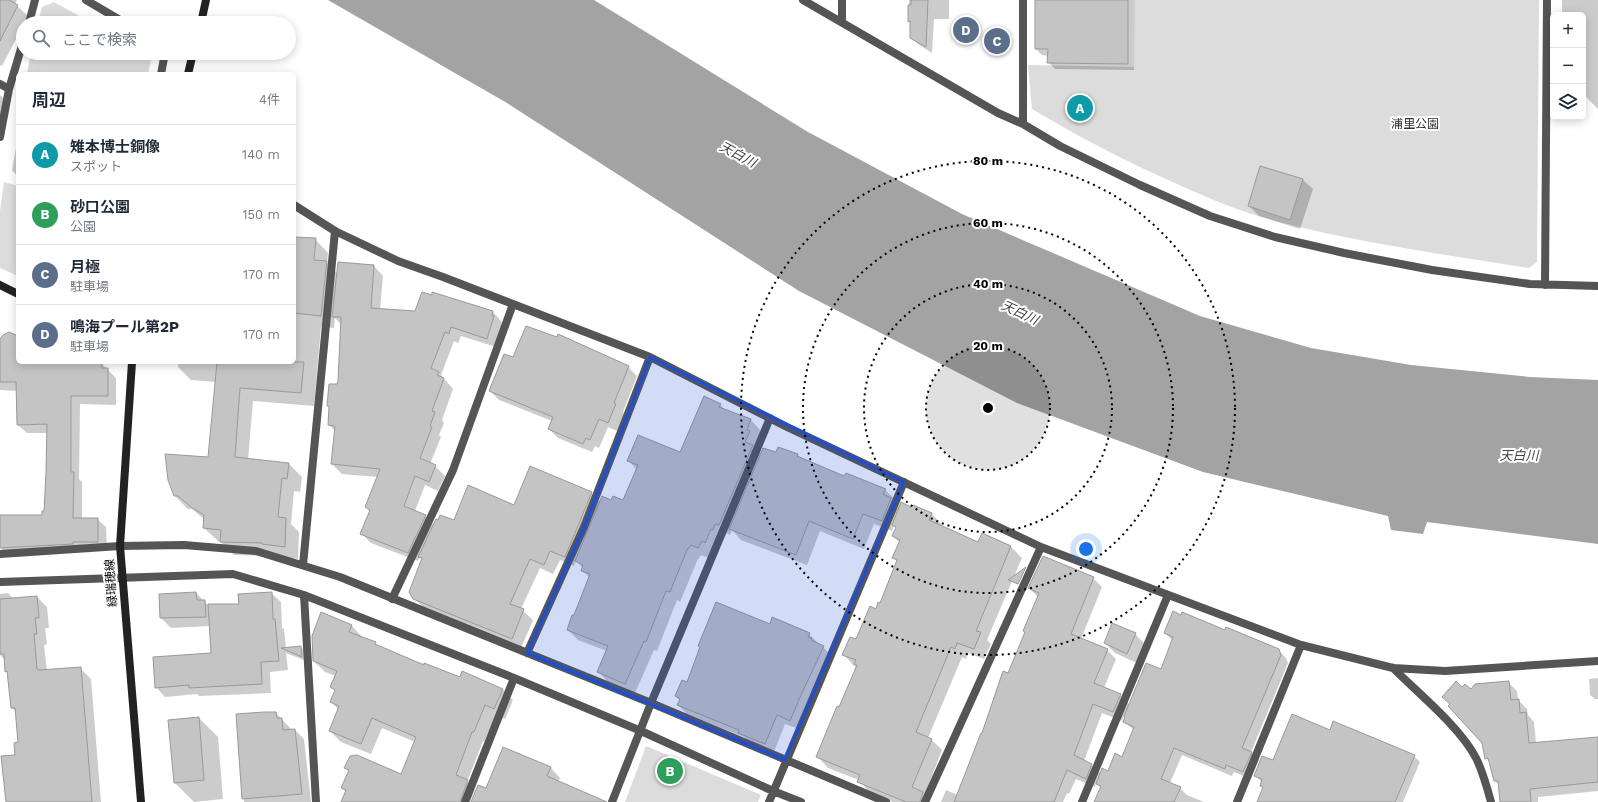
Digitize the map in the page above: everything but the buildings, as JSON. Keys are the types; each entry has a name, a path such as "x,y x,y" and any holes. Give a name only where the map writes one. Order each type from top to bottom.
{"main road":[{"path":"202,16 205,4"},
{"path":"188,72 191,60"},
{"path":"0,285 16,293"},
{"name":"緑瑞穂線","path":"132,364 120,546 141,802"}],"street":[{"path":"31,16 35,0"},
{"path":"86,0 113,16"},
{"path":"803,0 1060,146 1140,185 1210,216 1275,237 1339,252 1432,270 1545,285 1598,286"},
{"path":"842,0 842,22"},
{"path":"1023,0 1023,124"},
{"path":"1545,285 1547,0"},
{"path":"0,137 9,89 18,60"},
{"path":"161,72 164,60"},
{"path":"0,84 9,89"},
{"path":"296,206 335,231 398,261 650,357 770,418 1041,547 1301,645 1393,668 1445,671 1598,661"},
{"path":"303,566 335,231"},
{"path":"392,599 453,470 512,304"},
{"path":"527,653 584,527 650,357"},
{"path":"612,802 651,703 770,418"},
{"path":"769,802 904,482"},
{"path":"0,554 120,546 184,545 256,552 340,577 651,703 886,802"},
{"path":"925,802 1041,547"},
{"path":"0,582 233,574 304,595 514,678 641,731 773,791 801,802"},
{"path":"304,595 316,802"},
{"path":"1082,802 1168,595"},
{"path":"1237,802 1301,645"},
{"path":"1393,668 1456,730 1475,757 1485,780 1491,802"},
{"path":"465,802 514,678"}],"highlighted area":[{"path":"650,357 904,482 785,760 527,653 584,527"}],"green space":[{"name":"浦里公園","path":"1135,0 1539,0 1537,262 1529,268 1435,253 1341,236 1266,218 1240,210 1158,176 1103,149 1032,109 1028,65 1134,67"},
{"path":"54,2 79,16 40,16 42,7"},
{"path":"30,60 151,60 148,72 27,72"},
{"path":"4,182 16,185 16,275 0,268 0,211"},
{"path":"646,746 761,795 758,802 625,802"}],"water":[{"name":"天白川","path":"328,0 594,0 808,132 962,214 1200,316 1311,348 1411,365 1530,377 1598,380 1598,544 1427,522 1423,534 1391,530 1388,516 1203,472 1017,403 799,291 507,103"}],"place":[{"name":"鳴海プール第2P","path":"966,30"},
{"name":"月極","path":"997,41"},
{"name":"雉本博士銅像","path":"1080,108"},
{"name":"砂口公園","path":"670,771"}]}
